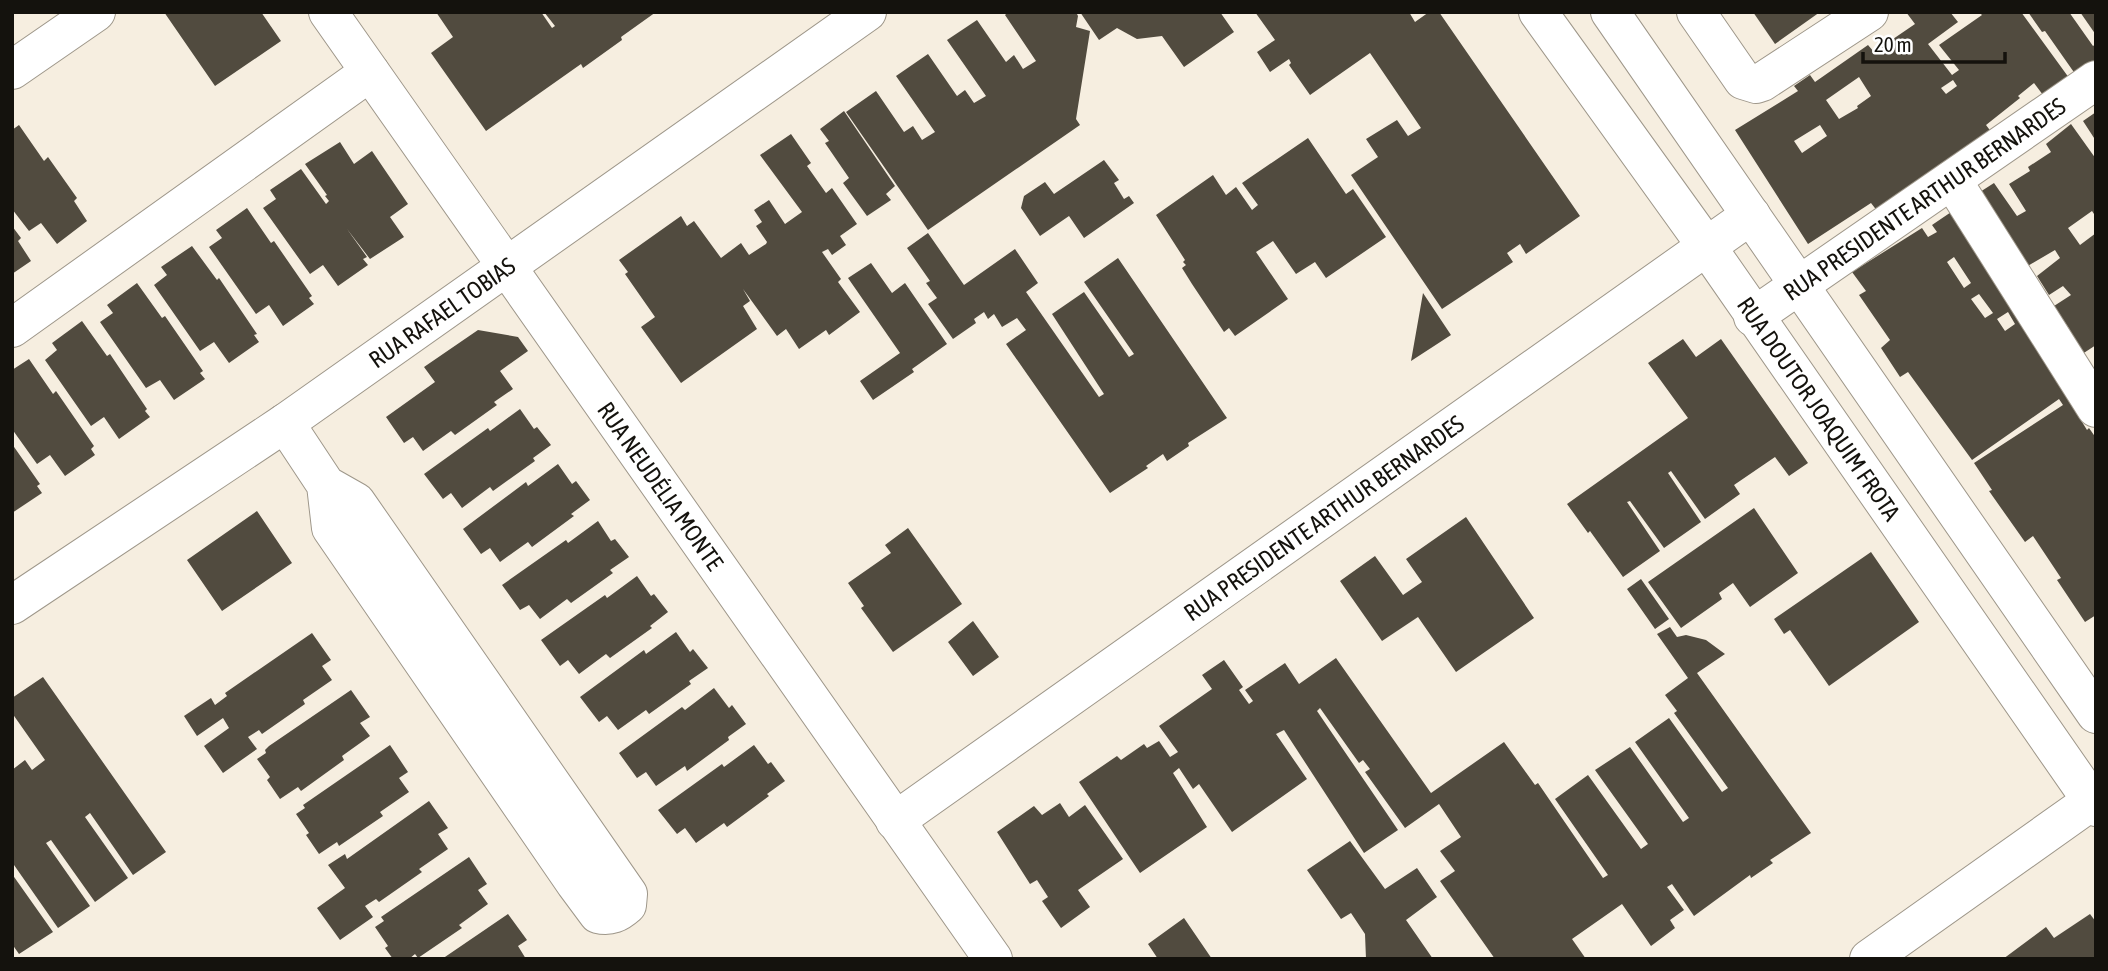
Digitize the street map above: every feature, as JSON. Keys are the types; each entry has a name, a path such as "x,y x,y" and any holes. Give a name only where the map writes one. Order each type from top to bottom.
{"street":[{"path":"12,70 96,12"},
{"name":"RUA NEUDÉLIA MONTE","path":"328,12 993,959"},
{"name":"RUA RAFAEL TOBIAS","path":"12,605 285,423 867,12"},
{"name":"RUA DOUTOR JOAQUIM FROTA","path":"1538,12 1706,247 2094,802"},
{"path":"1610,12 2096,714"},
{"path":"1696,12 1743,80 1756,83 1762,82 1870,12"},
{"path":"12,328 370,72"},
{"name":"RUA PRESIDENTE ARTHUR BERNARDES","path":"1754,317 2096,80"},
{"path":"1952,180 2096,408"},
{"name":"RUA PRESIDENTE ARTHUR BERNARDES","path":"895,821 1751,215"},
{"path":"285,423 326,485 331,528 575,883 598,914 605,916 622,910 627,905 628,894 356,502 326,485"},
{"path":"1869,959 2094,802"}],"building":[{"path":"164,12 261,12 281,41 215,86"},
{"path":"436,12 541,12 552,28 555,26 544,12 656,12 583,68 581,64 486,131 431,53 453,37"},
{"path":"1008,12 1076,12 1076,27 1090,31 1076,119 1080,125 928,230 846,112 876,91 904,132 913,126 922,140 935,132 896,76 928,54 957,96 965,90 974,103 986,96 947,40 977,20 1006,62 1014,55 1023,69 1036,61 1005,15"},
{"path":"1080,12 1220,12 1234,32 1184,67 1162,36 1137,39 1117,28 1099,40"},
{"path":"1255,12 1409,12 1415,22 1429,12 1439,12 1580,216 1526,254 1520,244 1507,253 1513,262 1442,309 1351,175 1378,157 1366,139 1397,120 1408,136 1421,128 1370,53 1310,95 1289,65 1289,59 1270,72 1257,52 1275,40"},
{"path":"1753,12 1820,12 1775,44"},
{"path":"1906,12 1950,12 1958,22 1928,44 1952,75 1959,70 1939,45 1982,15 1979,12 2021,12 2072,82 2046,99 2034,83 1986,125 1995,137 1878,212 1871,203 1808,244 1735,130 1798,91 1794,86 1810,75 1815,82 1868,45 1874,52 1915,24","holes":["1859,77 1871,96 1857,106 1858,108 1839,119 1826,100","1953,80 1957,86 1946,94 1941,88","1820,125 1827,136 1802,153 1794,141"]},
{"path":"2028,12 2069,12 2093,46 2096,44 2096,66 2078,78"},
{"path":"2080,12 2096,12 2096,35"},
{"path":"844,111 895,186 886,194 891,200 867,216 843,183 849,178 825,143 829,141 820,129"},
{"path":"2096,112 2096,141 2083,121"},
{"path":"2071,124 2096,159 2096,217 2092,211 2068,228 2080,245 2096,233 2096,345 2070,362 2055,340 2070,330 2054,306 2071,295 2063,286 2049,295 2037,276 2060,258 2055,250 2026,267 1969,199 1994,183 2017,216 2026,211 2009,184 2030,171 2028,167 2051,152 2046,144"},
{"path":"19,125 44,161 48,157 77,198 74,201 87,221 57,244 41,223 29,231 12,209 12,130"},
{"path":"791,134 811,163 807,166 826,193 832,188 857,224 840,236 846,245 832,255 828,249 822,252 841,279 838,282 860,312 829,335 826,330 799,349 786,329 777,336 743,289 750,301 743,306 757,329 681,383 641,327 655,317 625,274 628,272 619,260 681,216 687,226 694,221 721,258 741,243 749,255 766,244 756,226 762,222 754,210 769,200 785,224 802,212 760,155"},
{"path":"1308,138 1346,194 1353,189 1386,237 1326,278 1315,262 1296,274 1273,241 1256,252 1288,299 1235,336 1229,328 1224,332 1182,268 1186,265 1183,262 1185,260 1156,215 1213,175 1226,195 1236,187 1252,210 1258,205 1242,183"},
{"path":"340,142 354,164 372,151 408,204 390,217 404,237 370,259 347,229 367,257 363,259 368,265 338,286 323,265 310,274 263,208 276,199 270,190 301,169 326,204 329,201 325,196 327,195 305,164"},
{"path":"1104,160 1119,180 1114,183 1124,199 1129,196 1134,203 1084,238 1069,216 1040,236 1021,208 1024,196 1045,182 1054,194"},
{"path":"1963,204 2069,401 2087,430 2089,428 2096,438 2096,615 2085,622 2057,580 2061,578 2033,536 2025,542 1989,491 1992,490 1974,463 2063,405 2059,399 1972,460 1908,372 1900,377 1881,348 1890,340 1859,295 1866,291 1852,272 1922,228 1928,237 1937,232 1932,225","holes":["1954,257 1971,283 1964,288 1947,262","1979,294 1993,313 1985,318 1971,299","2008,312 2015,324 2005,331 1997,319"]},
{"path":"247,208 271,243 274,241 312,296 309,298 314,304 283,326 269,305 256,314 209,247 222,238 216,230"},
{"path":"12,226 21,238 18,241 31,261 12,274"},
{"path":"928,233 964,285 1015,249 1038,283 1026,292 1099,397 1104,394 1052,314 1084,292 1129,357 1134,354 1084,282 1118,258 1227,418 1188,443 1189,446 1167,461 1163,454 1146,466 1148,468 1110,493 1006,344 1026,330 1017,318 1002,327 994,314 988,319 984,312 974,319 976,323 953,339 928,304 937,298 926,283 930,281 907,248"},
{"path":"192,246 217,280 219,278 257,334 254,335 259,342 229,363 214,342 200,351 154,285 167,275 161,267"},
{"path":"871,263 892,293 905,283 947,344 912,369 914,372 873,400 860,381 900,353 848,278"},
{"path":"137,283 162,318 165,316 203,371 200,373 205,379 174,400 160,380 146,388 100,322 113,313 107,305"},
{"path":"1423,293 1451,335 1411,361"},
{"path":"82,321 107,356 110,354 150,417 119,439 104,417 91,426 45,360 57,350 52,343"},
{"path":"478,330 518,337 528,351 500,371 513,389 494,402 497,405 455,435 451,431 423,451 413,437 404,443 386,417 435,382 424,367"},
{"path":"1683,339 1696,357 1721,339 1808,463 1789,476 1775,457 1734,485 1740,494 1705,519 1671,471 1668,473 1701,522 1664,548 1630,501 1627,502 1660,551 1623,577 1567,504 1688,418 1648,363"},
{"path":"29,359 53,394 56,391 94,446 91,449 95,455 65,476 50,455 37,464 12,429 12,370"},
{"path":"520,409 534,429 537,427 551,445 533,458 535,461 493,491 490,487 462,508 451,493 443,499 424,474 488,428 490,431"},
{"path":"12,444 40,484 37,486 42,493 12,513"},
{"path":"558,464 572,484 576,481 590,500 571,514 574,516 532,547 528,542 500,562 490,548 481,554 463,529 526,482 528,486"},
{"path":"1754,508 1798,573 1750,607 1733,583 1719,593 1722,599 1681,628 1648,582"},
{"path":"257,511 292,563 222,611 187,560"},
{"path":"1466,517 1534,618 1456,672 1418,617 1382,641 1340,581 1375,556 1403,595 1422,582 1406,559"},
{"path":"598,521 611,541 615,539 629,557 610,570 613,573 571,603 567,599 540,619 529,605 520,610 502,585"},
{"path":"908,528 962,604 893,652 861,608 864,606 848,583 891,553 885,545"},
{"path":"1871,552 1919,622 1829,686 1790,630 1784,634 1774,619"},
{"path":"637,576 651,596 654,594 668,612 650,626 652,628 610,658 606,654 579,674 568,660 560,666 541,640"},
{"path":"1641,579 1669,619 1655,629 1627,589"},
{"path":"973,621 999,657 973,676 948,642"},
{"path":"1670,627 1677,637 1686,635 1706,640 1725,654 1697,673 1811,833 1770,860 1773,863 1751,878 1750,875 1694,916 1672,884 1667,887 1684,910 1670,920 1675,928 1651,946 1622,904 1572,939 1586,959 1495,959 1440,881 1455,871 1440,851 1461,837 1439,804 1405,828 1365,772 1370,769 1363,760 1359,763 1320,708 1317,711 1398,830 1364,853 1284,730 1276,734 1307,779 1232,832 1199,784 1193,789 1179,768 1173,773 1207,827 1140,873 1079,782 1117,756 1121,760 1144,744 1147,748 1159,741 1170,757 1178,752 1159,726 1212,689 1202,675 1224,660 1243,687 1239,690 1249,704 1253,701 1245,690 1285,663 1299,684 1336,658 1431,793 1504,742 1535,785 1538,783 1603,878 1608,875 1555,799 1588,775 1641,849 1648,844 1595,770 1630,747 1683,822 1689,818 1635,742 1669,718 1722,792 1728,788 1674,713 1677,711 1665,695 1688,678 1657,634"},
{"path":"676,632 690,652 693,649 708,668 689,681 691,684 649,714 646,710 618,730 607,716 599,722 580,697 644,650 646,654"},
{"path":"312,633 331,660 322,666 332,680 303,700 305,704 262,734 259,730 248,737 257,749 223,773 204,746 229,728 223,718 197,736 184,716 211,698 215,705 227,696 225,693"},
{"path":"43,677 166,852 133,875 90,813 85,817 128,878 95,902 51,840 46,843 90,906 58,928 14,865 12,867 12,770 25,760 32,770 45,760 12,713 12,698"},
{"path":"714,688 729,708 732,705 746,724 687,771 685,766 656,786 646,772 637,778 619,753 682,707 685,710"},
{"path":"351,690 370,717 360,723 370,736 342,756 344,760 301,791 298,787 280,799 267,780 270,777 257,759 266,753 265,750 269,746"},
{"path":"390,745 408,772 399,778 409,792 380,812 383,816 339,846 337,842 319,854 296,814 305,808 303,805"},
{"path":"754,745 785,781 727,827 724,823 696,843 685,828 677,834 658,810 722,764 724,767"},
{"path":"429,801 448,828 438,834 448,849 419,869 422,872 379,902 376,899 365,906 373,917 340,940 317,908 345,888 328,865 345,854 347,859"},
{"path":"1060,803 1069,817 1085,805 1123,859 1078,890 1090,907 1061,928 1042,901 1048,897 1037,880 1030,884 997,832 1034,806 1042,815"},
{"path":"1350,841 1385,889 1417,868 1437,897 1406,920 1433,959 1366,959 1365,934 1351,913 1341,919 1307,870"},
{"path":"469,857 487,884 478,890 488,904 459,925 462,928 418,958 415,954 409,959 393,959 375,927 384,921 381,917"},
{"path":"12,874 53,932 19,954 12,944"},
{"path":"508,914 527,940 518,946 526,959 442,959"},
{"path":"2090,914 2096,922 2096,959 2003,959 2046,927 2054,938"},
{"path":"1184,918 1212,959 1158,959 1148,944"}]}
